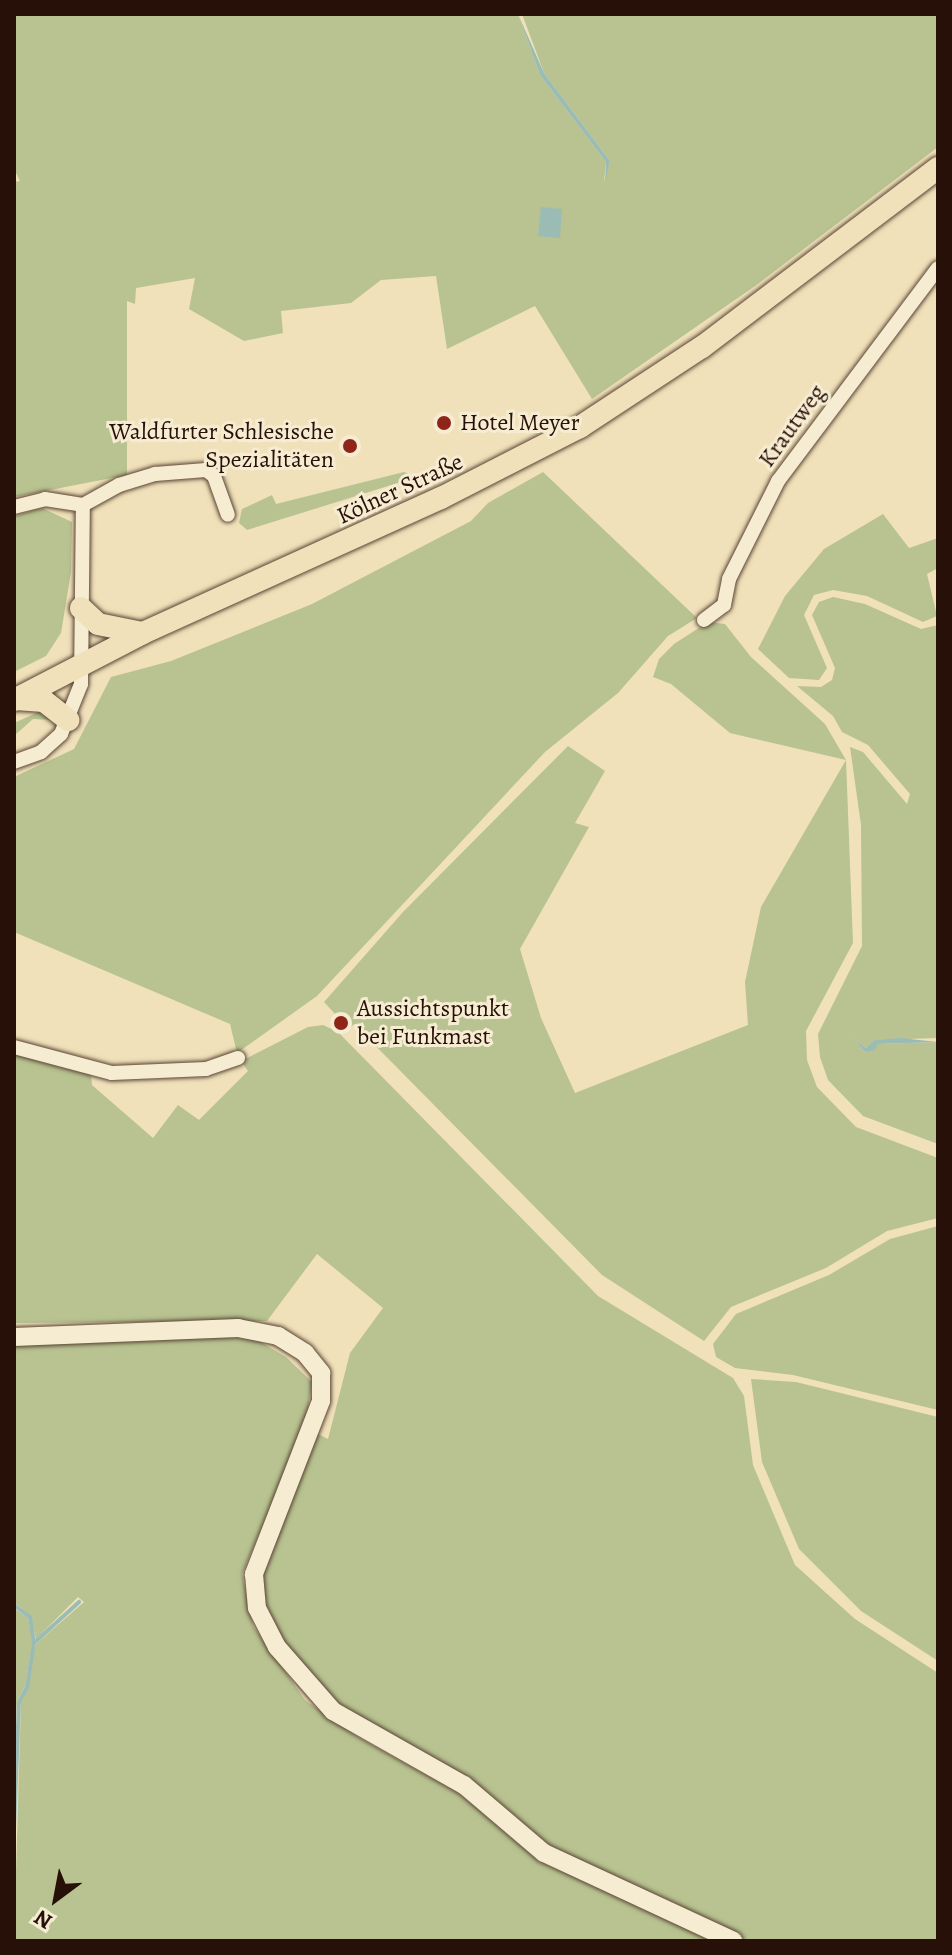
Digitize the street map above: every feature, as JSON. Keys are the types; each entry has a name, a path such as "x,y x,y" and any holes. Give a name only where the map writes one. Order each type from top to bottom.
{"main road":[{"name":"Kölner Straße","path":"14,700 143,633 347,543 580,427 702,347 938,168"},
{"path":"81,608 98,624 143,633"},
{"path":"14,700 44,701 68,720"}],"street":[{"name":"Krautweg","path":"704,620 724,605 729,579 778,481 938,268"},
{"path":"14,507 45,499 83,505 119,485 155,474 206,470 214,476 228,515"},
{"path":"14,762 54,742 68,720 82,665 83,505"},
{"path":"14,1047 112,1073 206,1069 238,1058"},
{"path":"14,1337 238,1328 278,1336 305,1353 321,1373 321,1401 254,1574 257,1608 277,1647 333,1711 464,1785 544,1853 734,1941"}],"green space":[{"path":"14,14 518,14 540,75 606,162 604,182 610,161 544,73 522,14 938,14 938,147 755,286 592,399 535,306 447,349 436,276 381,280 351,303 281,311 283,333 244,341 189,309 195,278 136,288 135,304 127,301 127,475 14,497 14,182 20,181 14,169"},
{"path":"404,472 417,477 247,530 239,523 242,509 272,495 276,504"},
{"path":"543,472 697,618 668,636 618,693 545,752 317,996 237,1053 230,1024 14,932 14,777 74,749 111,677 171,661 312,604 471,521 488,503"},
{"path":"42,508 72,522 71,572 61,633 46,656 14,672 14,516"},
{"path":"883,514 909,548 938,538 938,568 927,574 937,616 923,622 867,596 833,590 814,595 804,615 827,668 819,680 789,678 758,649 785,596 824,549"},
{"path":"833,597 865,604 921,629 938,625 938,1038 876,1040 866,1048 853,1038 865,1052 878,1044 938,1042 938,1144 863,1116 828,1080 820,1057 818,1034 862,946 861,825 850,747 863,752 907,804 910,794 868,745 842,732 833,716 797,686 821,687 832,680 835,668 812,615 819,602"},
{"path":"708,622 725,624 751,657 825,724 846,760 730,733 671,684 653,677 659,659 674,644"},
{"path":"43,710 55,720 33,719 14,736 14,723"},
{"path":"568,746 605,771 575,823 589,827 520,949 541,1018 575,1093 748,1025 745,982 761,907 846,760 853,943 806,1031 807,1060 817,1087 856,1127 938,1158 938,1218 887,1231 826,1268 731,1307 704,1341 602,1275 354,1024 349,1029 324,1002 403,912"},
{"path":"323,1025 338,1032 598,1296 733,1378 744,1396 753,1465 795,1565 855,1619 938,1673 938,1941 743,1941 578,1866 333,1705 272,1632 259,1584 316,1433 328,1439 350,1353 383,1308 317,1254 267,1321 14,1323 14,1053 91,1075 92,1085 153,1138 178,1105 199,1120 248,1071 241,1061 308,1027"},
{"path":"938,1226 938,1410 793,1375 735,1368 716,1357 713,1344 736,1314 829,1275 890,1239"},
{"path":"221,1336 257,1340 286,1357 312,1382 305,1426 242,1574 253,1626 305,1700 359,1738 468,1798 545,1864 717,1941 14,1941 21,1702 36,1644 84,1602 78,1597 36,1639 31,1616 14,1602 14,1346"},
{"path":"751,1379 796,1382 938,1417 938,1661 861,1611 799,1549 762,1462"},
{"path":"14,1608 28,1618 33,1639 25,1686 17,1701 14,1768"}],"water":[{"path":"518,14 544,73 610,161 605,182 606,162 540,75"},
{"path":"541,207 562,209 560,238 538,236"},
{"path":"853,1038 866,1048 875,1040 901,1038 938,1042 878,1044 875,1050 865,1052"}],"waterway":[{"path":"14,1830 19,1702 27,1687 34,1643 79,1602"},
{"path":"14,1605 30,1617 34,1642"}],"place":[{"name":"Hotel Meyer","path":"444,423"},
{"name":"Waldfurter Schlesische Spezialitäten","path":"350,446"},
{"name":"Aussichtspunkt bei Funkmast","path":"341,1023"}]}
